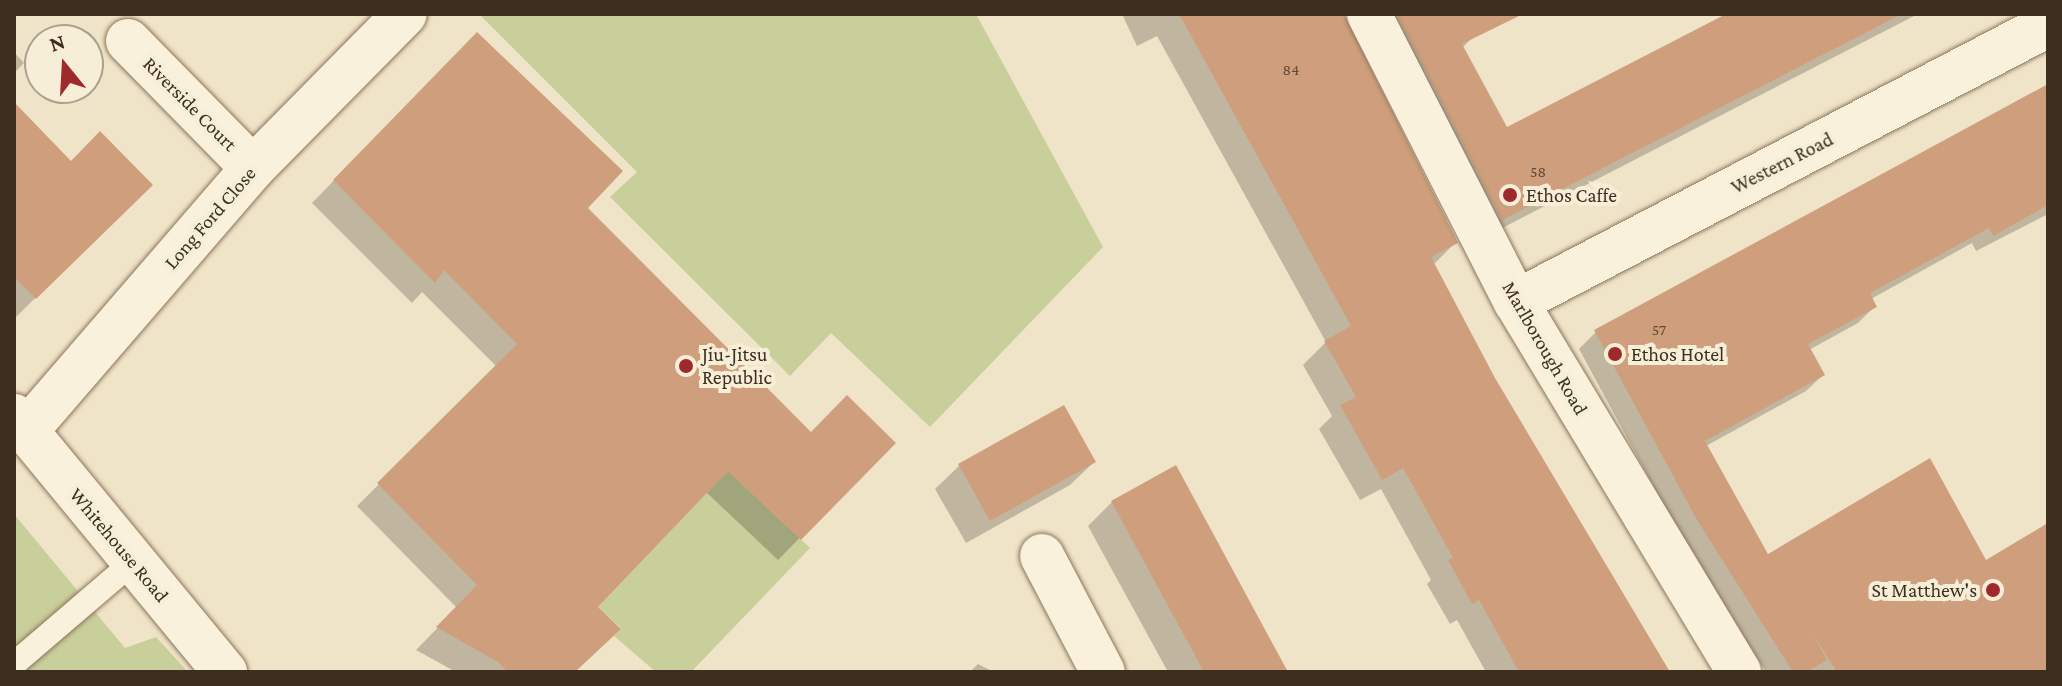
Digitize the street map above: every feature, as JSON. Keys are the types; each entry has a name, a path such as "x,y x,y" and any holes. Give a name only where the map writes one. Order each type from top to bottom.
{"street":[{"name":"Long Ford Close","path":"20,424 253,168 405,14"},
{"name":"Marlborough Road","path":"1369,14 1516,302 1739,672"},
{"name":"Western Road","path":"1516,302 2048,25"},
{"name":"Riverside Court","path":"128,41 253,168"},
{"name":"Whitehouse Road","path":"20,424 225,672"},
{"path":"1042,556 1103,672"}],"lane":[{"path":"14,664 133,562"}],"green space":[{"path":"479,14 976,14 1103,247 930,427 831,333 790,376 610,197 637,172"},
{"path":"728,471 810,548 691,672 656,672 614,636 621,628 598,607"},
{"path":"14,514 125,648 156,637 188,672 14,672"}],"building":[{"path":"1179,14 1344,14 1458,243 1431,257 1495,378 1670,672 1519,672 1479,600 1472,604 1448,560 1453,558 1403,468 1382,480 1340,405 1356,397 1324,341 1351,326"},
{"path":"1397,14 1523,14 1462,44 1507,127 1726,14 1902,14 1502,220"},
{"path":"477,32 623,171 588,208 811,432 847,395 896,443 801,540 728,471 598,607 621,629 575,672 508,672 498,662 436,627 477,585 377,483 517,344 444,270 435,283 333,180"},
{"path":"2048,84 2048,205 1993,236 1989,228 1870,293 1877,307 1808,344 1825,375 1705,441 1768,554 1930,458 1986,560 2048,523 2048,672 1837,672 1813,634 1827,660 1807,672 1793,672 1697,520 1594,330"},
{"path":"14,102 71,161 100,131 153,185 36,299 14,277"},
{"path":"1064,405 1096,462 990,521 958,464"},
{"path":"1176,465 1288,672 1204,672 1111,501"}],"place":[{"name":"Ethos Caffe","path":"1510,195"},
{"name":"Ethos Hotel","path":"1615,354"},
{"name":"Jiu-Jitsu Republic","path":"686,366"},
{"name":"St Matthew's","path":"1993,590"}]}
